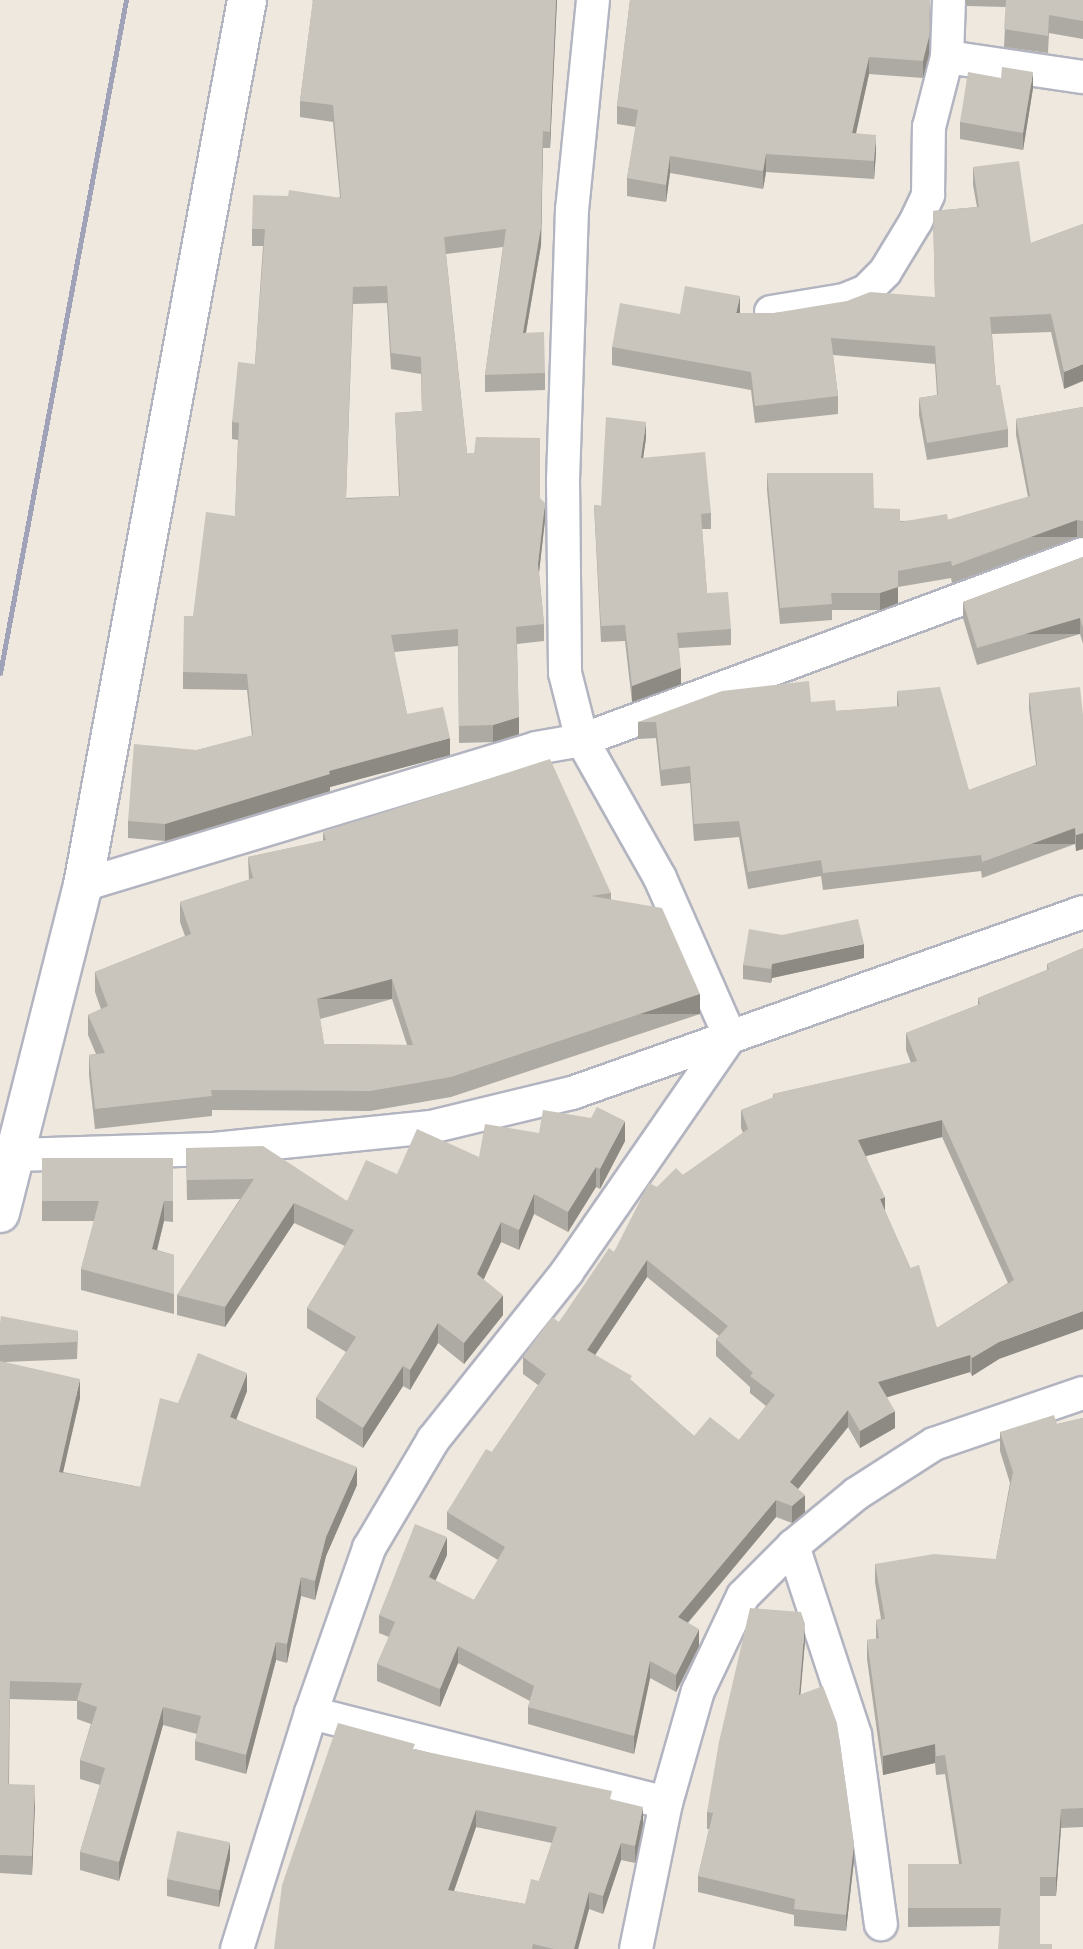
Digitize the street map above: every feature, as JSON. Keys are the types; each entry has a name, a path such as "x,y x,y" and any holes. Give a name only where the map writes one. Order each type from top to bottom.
{"main road":[{"path":"0,1213 83,885 247,0"}],"street":[{"path":"593,0 572,209 563,479 565,673 582,740 660,878 730,1037"},
{"path":"771,312 844,300 866,291 885,272 928,195 929,127 947,57 949,0"},
{"path":"947,57 1083,77"},
{"path":"83,885 536,748 582,740 1083,554"},
{"path":"15,1155 214,1149 431,1127 572,1093 1083,912"},
{"path":"237,1949 311,1713 369,1548 433,1440 567,1272 730,1037"},
{"path":"636,1949 666,1803 698,1691 743,1596 793,1546 856,1494 934,1444 1083,1393"},
{"path":"793,1546 855,1735 881,1924"},
{"path":"311,1713 666,1803"}],"building":[{"path":"313,0 556,0 550,132 543,131 541,228 523,333 544,332 545,373 485,375 506,229 444,237 467,453 474,453 476,437 540,438 540,498 545,503 538,564 544,624 516,627 519,717 493,725 459,726 458,629 391,635 407,714 443,707 450,738 329,771 330,774 165,824 128,821 134,744 197,750 253,735 247,674 183,672 184,616 193,616 206,512 235,516 239,423 232,422 238,362 255,364 265,229 252,229 253,195 288,196 289,190 341,198 333,105 300,101","holes":["387,286 391,353 421,357 422,411 395,413 400,496 346,499 353,287"]},
{"path":"630,0 930,0 929,37 923,61 869,57 852,133 876,135 874,161 766,154 763,171 670,156 666,185 627,178 638,110 617,106"},
{"path":"1006,0 1083,0 1083,21 1049,15 1048,36 1004,29"},
{"path":"1002,67 1033,72 1023,133 960,122 968,72 1001,78"},
{"path":"1019,161 1031,243 1083,224 1083,364 1064,372 1051,314 990,317 996,385 1000,385 1008,429 927,443 919,398 938,395 935,346 831,338 838,396 755,406 751,372 612,347 620,303 680,314 685,286 740,296 736,313 774,313 847,301 870,292 935,297 933,211 979,207 973,167"},
{"path":"1083,407 1083,521 1077,520 952,566 951,561 898,571 898,587 880,593 831,593 832,604 780,608 767,473 873,473 874,508 900,509 900,522 947,514 948,520 1030,496 1016,419"},
{"path":"606,417 646,422 641,458 705,452 711,513 701,514 707,593 728,592 731,629 677,633 681,668 632,686 625,625 601,626 594,505 601,506"},
{"path":"1083,557 1083,628 1080,618 977,648 963,602"},
{"path":"809,681 811,702 835,700 836,711 899,706 897,691 940,687 969,790 1037,765 1029,693 1080,687 1083,715 1083,833 1076,835 1075,828 982,862 981,855 823,873 821,860 748,872 739,821 694,824 690,766 661,770 656,722 638,722 722,691"},
{"path":"550,759 611,893 591,896 662,908 700,994 451,1077 370,1091 211,1090 212,1096 95,1109 89,1055 105,1053 88,1015 108,1006 95,972 191,934 180,902 253,878 248,857 326,840 323,832","holes":["392,979 413,1045 324,1044 317,999"]},
{"path":"858,919 864,944 772,964 771,969 743,965 749,929 782,935"},
{"path":"1083,948 1083,1311 999,1342 972,1358 970,1355 878,1382 895,1411 860,1431 848,1410 790,1482 805,1495 792,1506 776,1500 678,1617 699,1629 676,1675 650,1661 634,1736 528,1707 534,1686 458,1646 440,1689 377,1664 395,1622 379,1615 415,1524 447,1537 429,1577 474,1600 505,1547 447,1512 486,1449 492,1452 546,1374 523,1357 552,1317 559,1322 609,1248 614,1252 649,1183 657,1187 676,1168 683,1175 748,1129 741,1110 774,1097 773,1094 917,1061 906,1033 980,1004 978,998 1049,969 1047,964","holes":["942,1120 1014,1280 937,1328 919,1265 910,1268 880,1199 885,1197 858,1140","647,1260 728,1326 716,1339 753,1373 750,1376 775,1395 739,1440 710,1417 694,1436 630,1379 632,1376 587,1350"]},
{"path":"597,1107 625,1121 600,1169 596,1167 568,1212 534,1194 519,1230 501,1222 477,1274 503,1295 464,1343 438,1323 410,1370 403,1366 363,1428 316,1398 356,1337 307,1308 354,1230 294,1203 225,1307 177,1295 254,1179 187,1180 186,1148 263,1146 347,1201 366,1160 397,1174 417,1129 479,1157 485,1124 539,1133 543,1110 591,1118"},
{"path":"42,1158 173,1158 173,1201 164,1201 152,1249 174,1255 174,1294 81,1269 99,1201 42,1201"},
{"path":"1,1316 78,1331 77,1342 0,1345"},
{"path":"198,1353 247,1373 230,1417 357,1467 326,1537 315,1581 301,1577 287,1644 276,1642 246,1755 195,1741 201,1716 163,1707 119,1862 80,1852 105,1768 80,1760 97,1707 77,1700 82,1683 10,1681 8,1784 35,1785 32,1856 0,1855 0,1361 80,1379 59,1472 140,1487 160,1398 178,1403"},
{"path":"1054,1415 1057,1424 1083,1418 1083,1808 1061,1809 1056,1877 1040,1877 1040,1944 1052,1944 1052,1949 998,1949 1001,1908 908,1908 908,1864 962,1864 945,1755 936,1756 935,1744 883,1756 867,1640 879,1638 876,1620 885,1619 875,1564 934,1554 996,1559 1013,1472 1000,1432"},
{"path":"750,1608 801,1612 805,1624 799,1695 823,1686 837,1723 854,1844 846,1915 794,1909 795,1899 698,1876 713,1813 707,1812 719,1742"},
{"path":"338,1723 415,1744 413,1749 612,1791 610,1799 643,1807 635,1846 621,1843 603,1896 589,1892 574,1949 554,1949 533,1944 532,1949 274,1949 282,1885","holes":["476,1810 557,1827 539,1881 531,1879 525,1904 448,1890"]},
{"path":"177,1831 230,1842 220,1890 167,1879"}],"railway":[{"path":"0,673 126,0"}]}
